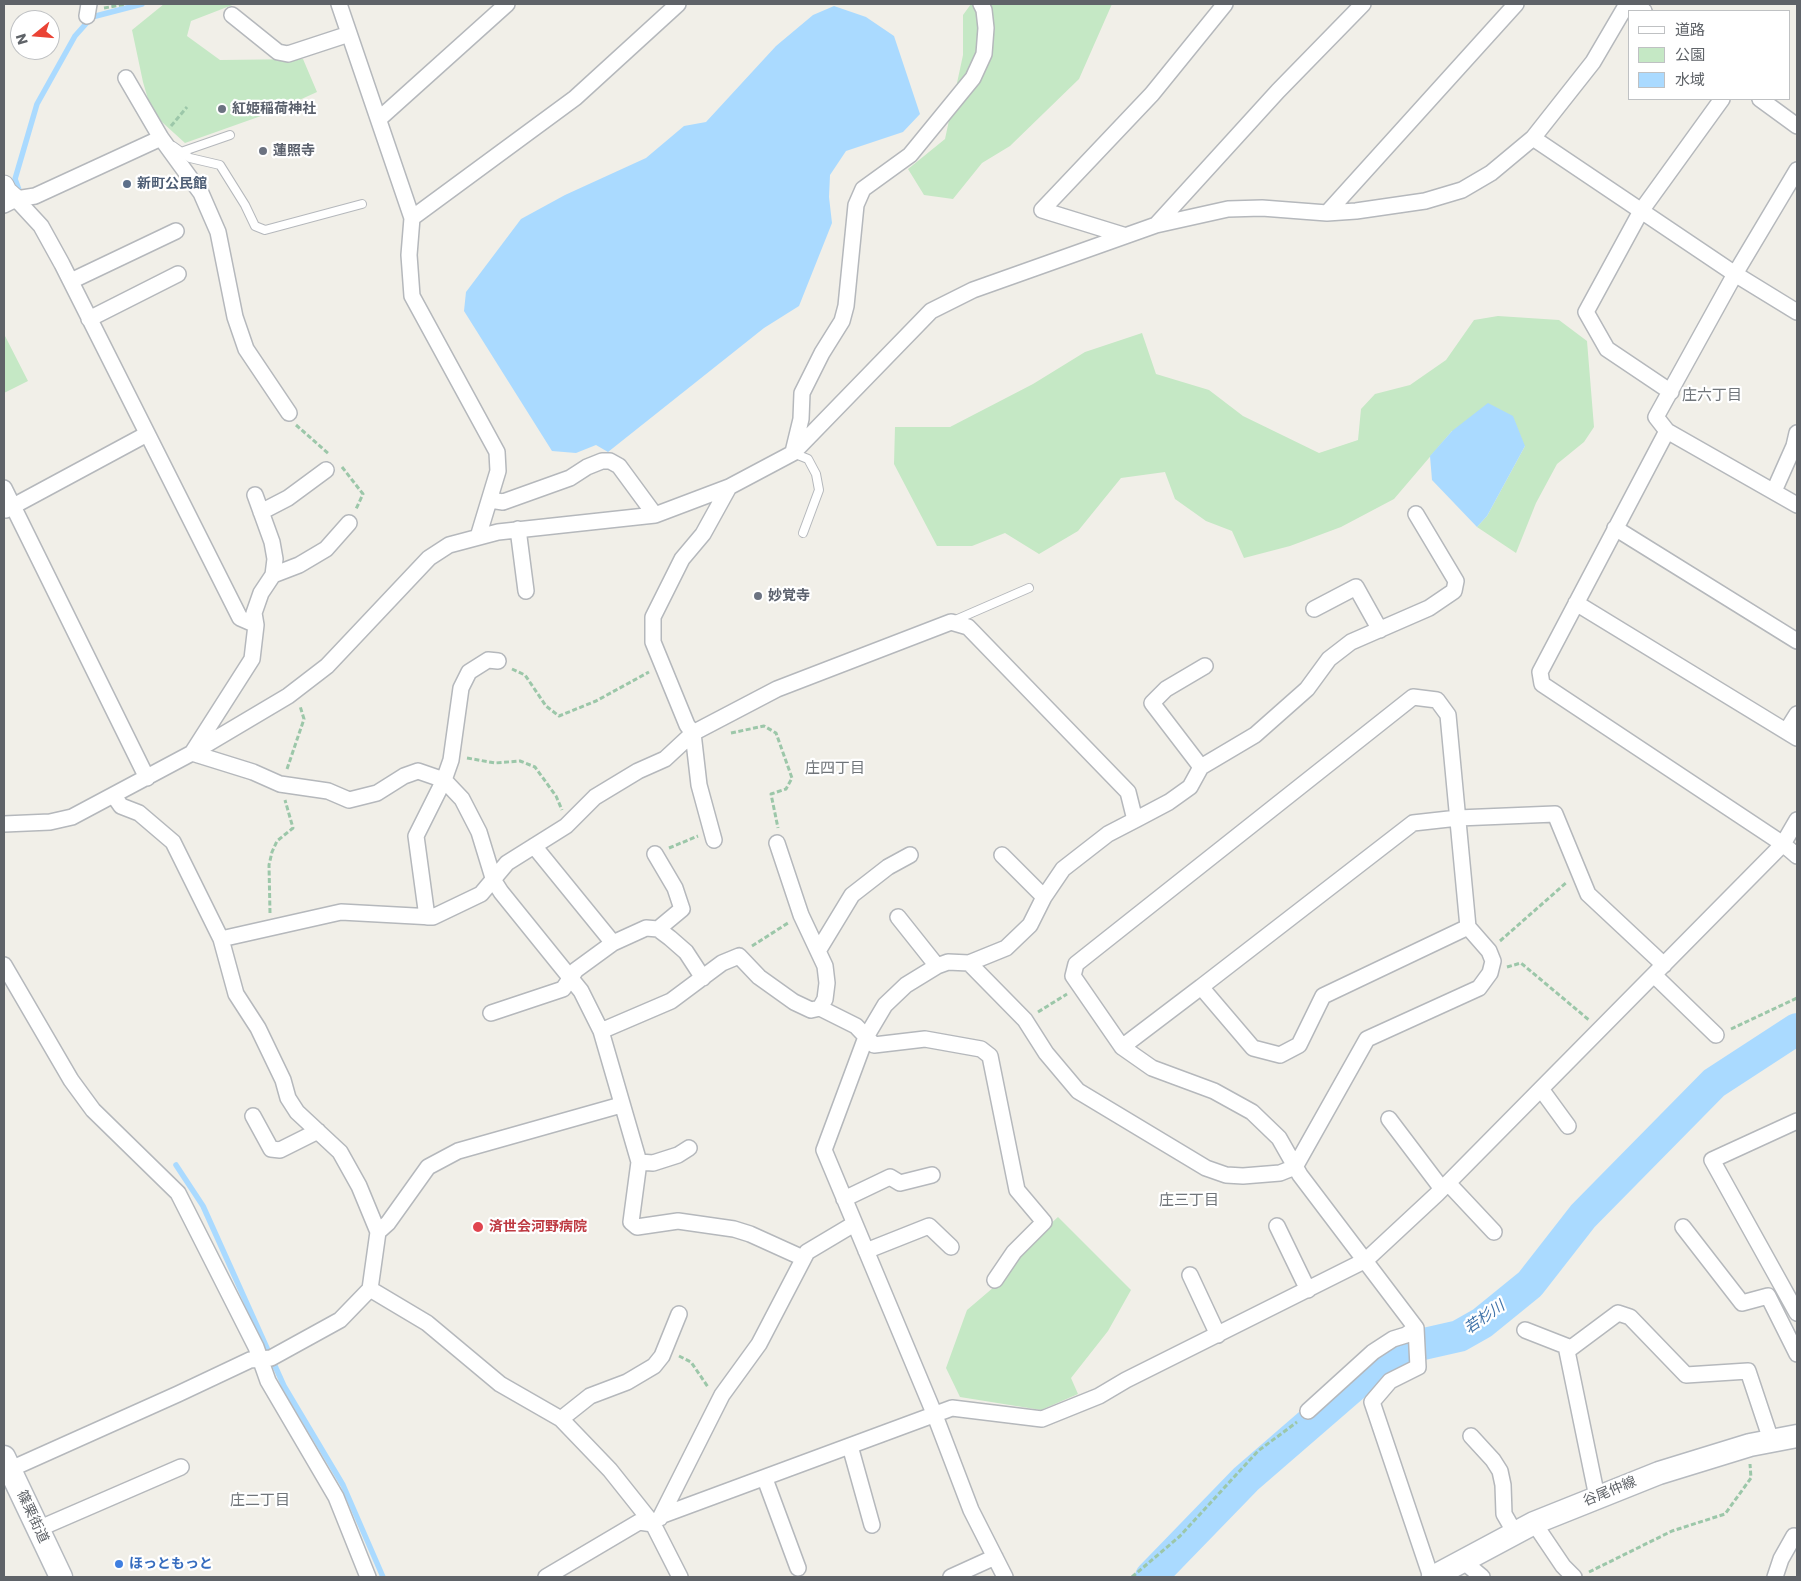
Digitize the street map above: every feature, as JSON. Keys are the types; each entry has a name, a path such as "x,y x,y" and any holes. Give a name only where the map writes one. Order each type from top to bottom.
{"main road":[{"name":"谷尾仲線","path":"1432,1577 1534,1523 1659,1473 1761,1443 1797,1436"},
{"name":"篠栗街道","path":"6,1466 61,1577"}],"street":[{"path":"339,4 380,119 412,218 409,255 412,296 496,452 498,471 478,537"},
{"path":"380,119 508,4"},
{"path":"412,218 575,98 678,4"},
{"path":"793,453 801,419 802,392 822,352 842,321 846,306 856,205 863,189 910,156 973,78 984,54 986,28 984,10 981,4"},
{"path":"1123,236 1042,210 1152,94 1225,4"},
{"path":"1156,225 1278,91 1364,4"},
{"path":"1327,213 1516,4"},
{"path":"4,824 50,822 72,817 192,753 296,690 327,666 429,558 449,545 518,529 655,515 729,487 793,453 931,310 973,290 1156,225 1228,209 1262,208 1327,213 1394,207 1462,190 1491,173 1533,138 1593,62 1627,4"},
{"path":"232,15 278,52 288,54 349,34"},
{"path":"126,78 161,138 201,194 218,232 236,317 246,348 289,413"},
{"path":"1670,392 1607,349 1586,312 1641,211 1721,100"},
{"path":"1761,100 1797,126"},
{"path":"10,202 35,196 161,138"},
{"path":"1533,138 1735,274 1797,312"},
{"path":"1797,170 1735,274 1656,417 1667,431 1774,490 1797,505"},
{"path":"4,185 10,202 41,226 71,281 240,618 256,625"},
{"path":"71,281 176,231"},
{"path":"89,319 178,274"},
{"path":"1667,431 1540,672 1542,684 1783,844 1797,856"},
{"path":"1774,490 1794,446 1797,433"},
{"path":"9,509 148,434"},
{"path":"490,500 503,502 570,478 602,460 619,466 655,515"},
{"path":"261,512 288,498 326,470"},
{"path":"712,835 699,785 693,733 687,725 653,642 652,617 682,559 703,534 729,487"},
{"path":"4,488 9,509 147,778"},
{"path":"192,753 252,659 256,625 254,613 261,593 273,575 272,542 255,495"},
{"path":"1005,1577 971,1510 934,1413 824,1150 866,1037 885,1005 906,985 937,966 948,962 969,963 1006,948 1030,925 1044,897 1063,869 1108,834 1169,802 1190,786 1201,768 1255,735 1308,689 1330,659 1351,642 1429,608 1454,591 1456,581 1416,514"},
{"path":"273,575 299,565 326,549 349,523"},
{"path":"1615,528 1797,641"},
{"path":"518,529 526,591"},
{"path":"1314,609 1356,587 1380,630"},
{"path":"1576,603 1792,734 1797,714"},
{"path":"220,939 341,912 427,918 454,908 482,894 507,863 570,822 595,797 638,771 665,759 693,733 777,689 951,622 968,627 1128,792 1135,820"},
{"path":"427,918 416,836 444,780 452,754 461,688 469,672 488,660 498,661"},
{"path":"1201,768 1152,703 1166,689 1206,666"},
{"path":"969,963 1025,1020 1046,1053 1078,1092 1206,1168 1226,1175 1243,1176 1280,1173 1295,1167 1367,1038 1479,988 1490,973 1493,962 1489,951 1468,927 1448,715 1437,700 1413,698 1076,964 1073,976 1122,1047 1152,1068 1214,1091 1252,1112 1279,1138 1295,1167 1416,1328 1418,1367 1390,1381 1372,1402 1432,1577"},
{"path":"192,753 253,772 280,784 328,792 349,800 377,793 404,776 418,771 444,780 462,799 479,832 494,881 533,933 581,990 601,1031 639,1162 631,1222 638,1227 678,1221 734,1230 750,1234 803,1258"},
{"path":"6,1466 178,1394 250,1360 271,1358 340,1320 370,1289 378,1232 359,1186 340,1152 297,1112 288,1098 283,1080 258,1028 236,994 220,939 173,842 139,813 121,806 114,796"},
{"path":"1122,1047 1414,823 1458,818 1555,814 1588,894 1716,1035"},
{"path":"553,1575 640,1522 658,1520 934,1413 952,1408 1042,1419 1099,1396 1366,1260 1445,1186 1783,844 1797,820"},
{"path":"777,843 801,915 825,966 827,983 825,999 820,1008"},
{"path":"534,846 613,944"},
{"path":"655,854 675,888 682,909 658,929"},
{"path":"818,951 852,895 888,866 910,855"},
{"path":"1002,856 1044,897"},
{"path":"898,917 937,966"},
{"path":"1202,987 1253,1048 1280,1055 1299,1045 1322,996 1468,927"},
{"path":"491,1013 563,989 576,970 613,944 646,928 658,929 686,952 703,978"},
{"path":"601,1031 671,1001 722,963 739,956 759,976 794,1002 811,1010 820,1008 856,1026 874,1046 925,1039 980,1049 990,1056 1017,1190 1044,1222 1014,1252 995,1280"},
{"path":"4,965 71,1080 93,1110 178,1193 260,1358 268,1381 336,1497 368,1577"},
{"path":"1541,1089 1568,1126"},
{"path":"378,1232 388,1223 428,1167 458,1151 621,1105"},
{"path":"253,1116 271,1149 280,1150 318,1131"},
{"path":"1389,1119 1445,1186 1494,1232"},
{"path":"1797,1121 1712,1160 1797,1313"},
{"path":"639,1162 653,1163 678,1156 689,1148"},
{"path":"844,1199 890,1177 900,1183 932,1175"},
{"path":"658,1520 719,1400 759,1344 803,1258 807,1252 854,1224"},
{"path":"866,1251 929,1226 951,1247"},
{"path":"1277,1226 1308,1290"},
{"path":"1683,1227 1742,1303 1768,1296 1797,1354"},
{"path":"1190,1275 1218,1335"},
{"path":"370,1289 427,1323 500,1384 561,1419 658,1520 680,1577"},
{"path":"1597,1497 1566,1351 1618,1313 1630,1317 1686,1375 1748,1372 1761,1443"},
{"path":"561,1419 590,1396 627,1382 654,1366 665,1349 679,1314"},
{"path":"1308,1411 1373,1352 1394,1339 1406,1336 1416,1328"},
{"path":"1525,1330 1571,1348"},
{"path":"1471,1436 1493,1460 1500,1471 1504,1485 1504,1514 1515,1534"},
{"path":"850,1446 872,1525"},
{"path":"38,1529 182,1467"},
{"path":"765,1479 798,1568"},
{"path":"1534,1523 1563,1566 1581,1575"},
{"path":"1775,1577 1781,1559 1796,1533"},
{"path":"951,1577 995,1556"},
{"path":"1463,1562 1482,1577"}],"lane":[{"path":"181,152 230,135"},
{"path":"161,138 190,158 220,165 245,205 255,226 265,230 362,204"},
{"path":"793,453 808,459 816,474 819,490 803,533"},
{"path":"951,622 1029,588"}],"path":[{"path":"161,138 187,107"},
{"path":"498,661 525,675 546,706 559,716 596,701 638,677 662,667"},
{"path":"271,928 269,865 277,841 293,828 280,784 292,757 304,719 296,690"},
{"path":"707,727 730,733 764,726 776,732 792,778 786,789 771,794 779,823 777,843"},
{"path":"452,754 495,763 520,761 535,767 556,796 562,812 570,822"},
{"path":"655,854 712,835"},
{"path":"1489,951 1579,871"},
{"path":"739,956 784,927 793,917 801,915"},
{"path":"1490,973 1521,963 1600,1030"},
{"path":"1025,1020 1080,985"},
{"path":"1716,1035 1797,998"},
{"path":"665,1349 690,1362 719,1400"},
{"path":"1132,1577 1180,1536 1258,1451 1292,1427 1308,1411"},
{"path":"1581,1575 1672,1531 1725,1514 1750,1478 1761,1443"}],"green space":[{"path":"164,4 235,4 191,21 187,36 220,60 303,59 317,92 275,111 185,143 152,113 132,30"},
{"path":"971,4 1112,4 1079,79 1010,146 982,163 953,199 924,195 908,169 945,139 963,55 963,15"},
{"path":"1498,316 1559,320 1587,341 1594,427 1584,442 1557,464 1536,503 1516,553 1477,527 1487,516 1525,446 1452,431 1394,499 1341,527 1290,546 1244,558 1232,531 1206,521 1175,499 1165,472 1121,478 1078,531 1039,554 1005,533 972,546 937,546 894,464 895,427 950,427 1033,384 1085,352 1142,333 1156,374 1209,390 1243,416 1319,453 1358,440 1361,409 1375,394 1410,385 1446,360 1474,320"},
{"path":"4,334 28,381 4,393"},
{"path":"1058,1217 1131,1290 1108,1331 1071,1378 1078,1394 1041,1410 960,1397 946,1368 967,1310 1001,1281 1017,1254"}],"water":[{"path":"834,6 866,17 894,36 920,114 903,132 846,151 830,175 829,197 832,223 799,306 764,328 608,452 596,445 576,453 552,451 464,311 466,292 521,219 565,195 646,158 684,126 706,122 776,46 813,15"},
{"path":"1488,403 1513,416 1525,446 1487,516 1477,527 1432,480 1430,456 1452,431"}],"waterway":[{"path":"15,192 19,190 15,179 37,104 75,36 92,17 142,4"},
{"name":"若杉川","path":"1151,1577 1246,1479 1358,1382 1406,1348 1459,1336 1482,1323 1530,1284 1583,1216 1714,1083 1797,1029"},
{"path":"176,1165 203,1206 284,1386 343,1485 383,1577"}],"place":[{"name":"紅姫稲荷神社","path":"222,109"},
{"name":"蓮照寺","path":"263,151"},
{"name":"新町公民館","path":"127,184"},
{"name":"妙覚寺","path":"758,596"},
{"name":"済世会河野病院","path":"478,1227"},
{"name":"ほっともっと","path":"119,1564"}],"district":[{"name":"庄六丁目","path":"1712,396"},
{"name":"庄四丁目","path":"835,769"},
{"name":"庄三丁目","path":"1189,1201"},
{"name":"庄二丁目","path":"260,1501"}]}
